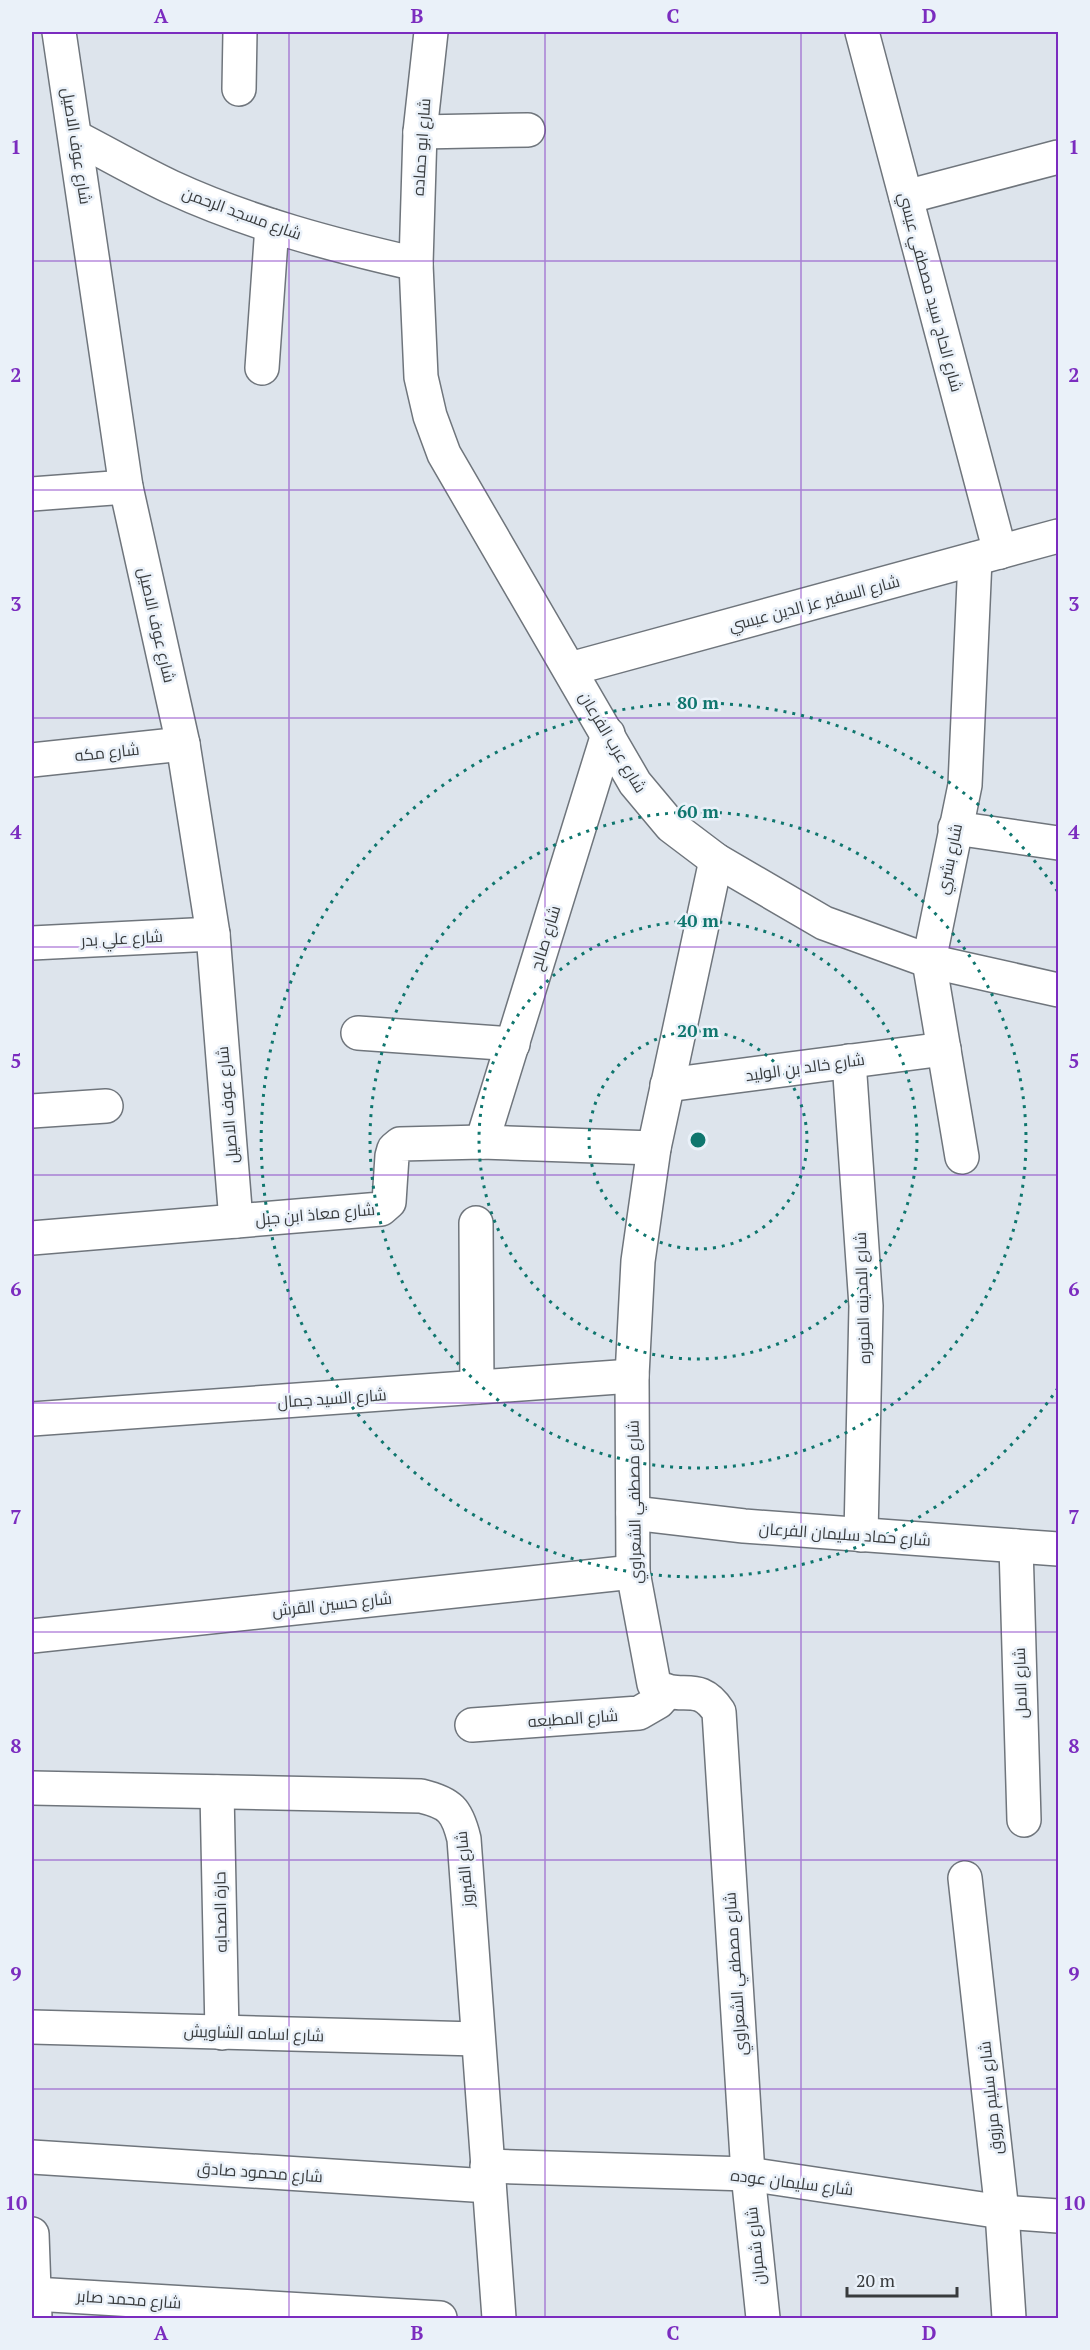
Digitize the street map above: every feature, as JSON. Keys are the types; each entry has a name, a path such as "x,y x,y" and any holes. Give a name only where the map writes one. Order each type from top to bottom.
{"street":[{"name":"شارع عوف الاصيل","path":"60,32 126,487 183,744 213,934 236,1221"},
{"path":"238,89 240,32"},
{"name":"شارع ابو حماده","path":"416,264 420,132 431,32"},
{"name":"شارع الحاج سيد مصطفي عيسي","path":"862,32 906,198 987,556"},
{"path":"420,132 528,130"},
{"name":"شارع مسجد الرحمن","path":"77,138 172,187 272,226 344,247 416,264"},
{"path":"906,198 1059,157"},
{"path":"262,368 272,226"},
{"name":"شارع عرب الفرعان","path":"416,264 421,377 430,416 444,454 635,783 671,826 716,860 824,922 929,960 1059,990"},
{"path":"32,494 126,487"},
{"name":"شارع السفير عز الدين عيسي","path":"570,669 1059,536"},
{"name":"شارع بشري","path":"962,1157 929,960 965,785 987,556"},
{"name":"شارع صالح","path":"482,1142 608,734"},
{"name":"شارع مكه","path":"32,760 183,744"},
{"path":"955,828 1059,843"},
{"name":"شارع مصطفي الشعراوي","path":"716,860 654,1148 638,1261 632,1376 633,1572 654,1684 666,1693 697,1693 711,1699 719,1712 748,2174"},
{"name":"شارع علي بدر","path":"32,943 213,934"},
{"path":"358,1033 513,1044"},
{"name":"شارع خالد بن الوليد","path":"667,1085 944,1049"},
{"name":"شارع المدينه المنوره","path":"849,1061 866,1306 861,1535"},
{"path":"32,1111 106,1106"},
{"name":"شارع معاذ ابن جبل","path":"32,1238 381,1209 389,1202 392,1156 394,1149 400,1144 482,1142 654,1148"},
{"path":"476,1223 477,1387"},
{"name":"شارع السيد جمال","path":"32,1419 632,1376"},
{"name":"شارع حماد سليمان الفرعان","path":"633,1513 744,1526 1059,1549"},
{"name":"شارع الامل","path":"1016,1546 1024,1820"},
{"name":"شارع حسين القرش","path":"32,1636 633,1572"},
{"name":"شارع المطبعه","path":"472,1725 639,1713 658,1702 666,1693"},
{"name":"شارع الفيروز","path":"32,1788 421,1796 443,1802 459,1817 464,1839 499,2319"},
{"name":"حارة الصحابه","path":"217,1792 222,2033"},
{"name":"شارع سليم مرزوق","path":"965,1878 1002,2212 1009,2319"},
{"name":"شارع اسامه الشاويش","path":"32,2027 477,2039"},
{"name":"شارع محمود صادق","path":"32,2157 488,2176"},
{"name":"شارع سليمان عوده","path":"488,2176 748,2174 1002,2212 1059,2216"},
{"name":"شارع شمران","path":"748,2174 763,2319"},
{"path":"32,2234 34,2288"},
{"name":"شارع محمد صابر","path":"34,2288 440,2319"}]}
